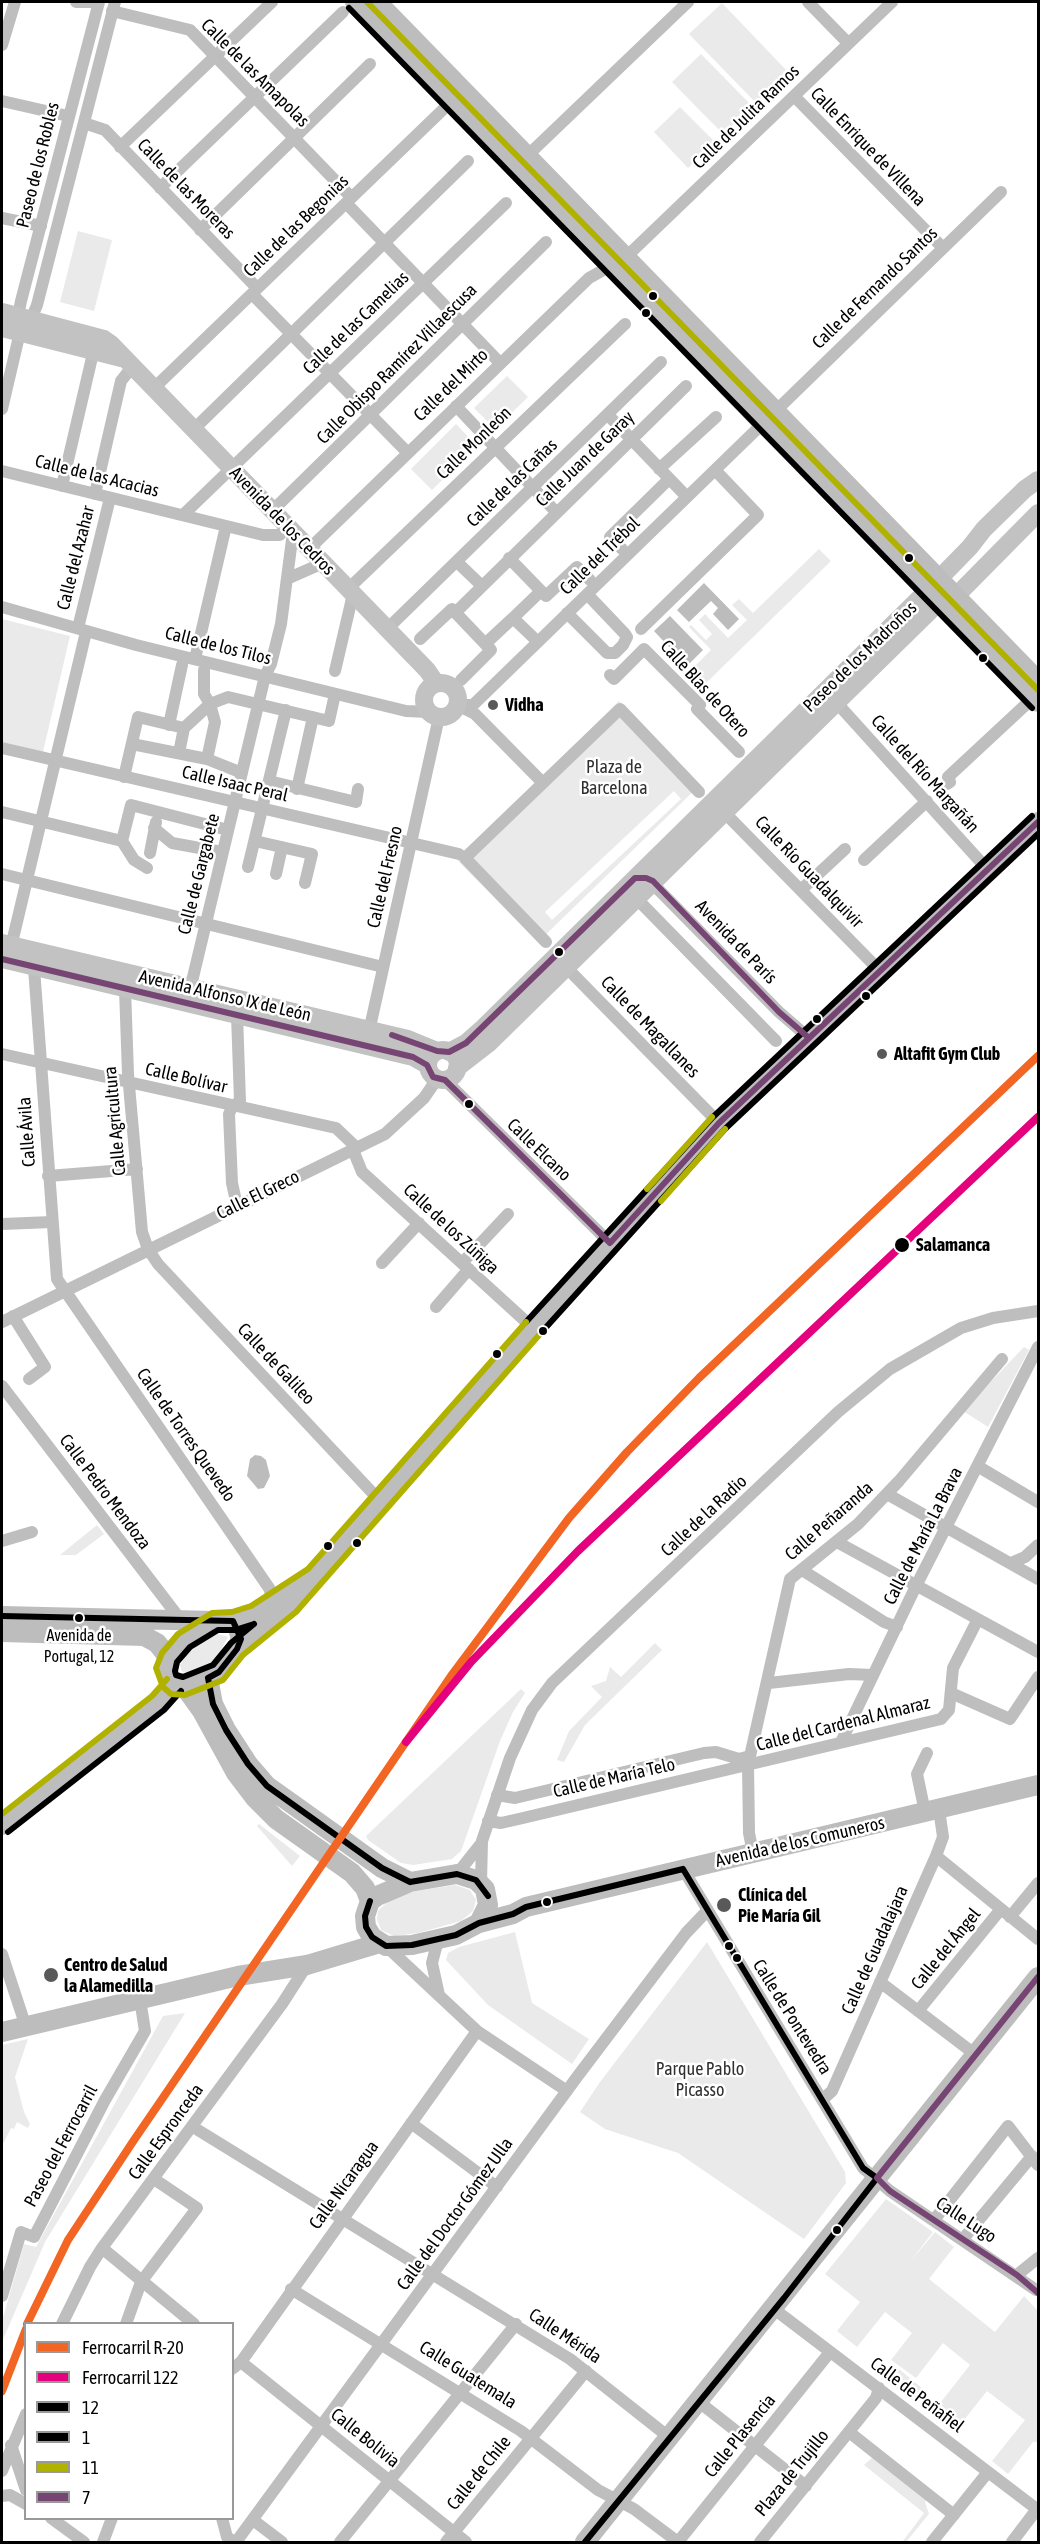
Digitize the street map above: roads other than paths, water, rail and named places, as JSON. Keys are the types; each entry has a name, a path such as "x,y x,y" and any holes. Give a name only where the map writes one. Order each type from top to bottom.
{"main road":[{"path":"377,2 456,95 941,591 1037,693"},
{"path":"349,7 527,156 618,261"},
{"name":"Avenida de los Cedros","path":"16,324 124,358"},
{"name":"Avenida de los Cedros","path":"16,324 104,339 427,669 436,683"},
{"name":"Paseo de los Madroños","path":"710,804 836,702 941,591 984,529 1025,489 1038,480"},
{"name":"Paseo de los Madroños","path":"710,804 941,591 1038,513"},
{"path":"436,683 448,684 453,687 463,708 450,715 434,714 424,696 436,683"},
{"path":"557,954 644,880 710,804"},
{"path":"2,1825 179,1685 208,1678 219,1672 237,1649 290,1606 533,1328 719,1123 1038,822"},
{"path":"557,954 636,898 644,880"},
{"name":"Avenida Alfonso IX de León","path":"6,952 34,968 125,989 188,996 237,1016 368,1038 408,1039 442,1066"},
{"name":"Avenida Alfonso IX de León","path":"6,952 368,1038"},
{"name":"Calle El Greco","path":"442,1066 488,1044 557,954"},
{"path":"314,1576 255,1614 224,1621 184,1641 169,1658 165,1671 202,1711 236,1773 255,1798 276,1819 352,1873 365,1888 370,1901"},
{"path":"2,1616 224,1621 241,1638 237,1649"},
{"path":"2,1632 144,1636 157,1643 169,1658"},
{"path":"208,1678 213,1704 226,1730 248,1764 267,1786 382,1868 410,1882"},
{"name":"Avenida de los Comuneros","path":"383,1945 411,1945 438,1940 526,1907 1038,1785"},
{"path":"2,2032 260,1971 307,1965 383,1945 366,1927 365,1916 370,1901 389,1889 410,1882 457,1874"},
{"name":"Avenida de los Comuneros","path":"457,1874 502,1903 526,1907"},
{"path":"479,1923 486,1913 484,1890"},
{"path":"585,2542 1038,1979"}],"street":[{"path":"2,45 15,2"},
{"path":"76,2 92,2"},
{"name":"Paseo de los Robles","path":"2,409 16,324 99,2"},
{"path":"120,147 272,2"},
{"path":"808,2 848,43"},
{"name":"Calle de Julita Ramos","path":"618,261 892,2"},
{"path":"527,156 682,3"},
{"name":"Paseo de los Robles","path":"16,324 84,123 113,6"},
{"name":"Calle de las Amapolas","path":"113,6 190,30 294,138 384,243 500,363"},
{"path":"160,188 349,7"},
{"path":"200,230 370,64"},
{"name":"Calle de las Begonias","path":"154,388 456,95"},
{"name":"Calle Enrique de Villena","path":"794,96 943,248"},
{"path":"2,101 68,116"},
{"name":"Calle de las Moreras","path":"84,123 100,127 120,147 200,230 291,334 407,452"},
{"path":"194,429 468,161"},
{"name":"Calle de Fernando Santos","path":"769,417 1001,192"},
{"name":"Calle de las Camelias","path":"231,469 506,202"},
{"path":"2,218 41,226"},
{"name":"Calle Obispo Ramírez Villaescusa","path":"272,511 546,242"},
{"name":"Calle del Mirto","path":"309,549 589,278 618,261"},
{"name":"Calle Monleón","path":"350,591 625,324"},
{"path":"62,486 94,350"},
{"path":"95,494 121,381 124,358"},
{"name":"Calle de las Cañas","path":"387,629 661,362"},
{"name":"Calle Juan de Garay","path":"420,639 452,609 457,611 686,386"},
{"path":"456,406 556,512"},
{"path":"608,414 687,497"},
{"path":"659,469 716,417"},
{"name":"Calle del Trébol","path":"463,708 474,705 769,417"},
{"path":"183,515 231,469"},
{"path":"640,629 758,515 715,470"},
{"name":"Calle de las Acacias","path":"2,471 274,537 289,528"},
{"path":"622,549 610,537 665,483"},
{"name":"Calle del Azahar","path":"82,630 110,498"},
{"path":"195,659 226,526"},
{"name":"Calle de Gargabete","path":"188,996 265,676 272,660 289,578 289,528"},
{"path":"509,558 546,596 577,567 590,580"},
{"path":"457,562 482,586"},
{"path":"289,578 324,563"},
{"path":"335,671 347,626 350,591"},
{"path":"485,644 541,591"},
{"path":"567,613 607,653 615,652 623,645 627,638 625,634 587,594"},
{"name":"Calle de los Tilos","path":"2,607 82,630 335,694 406,711 434,714"},
{"path":"457,611 491,650 460,680"},
{"path":"347,626 372,613"},
{"path":"513,618 538,642"},
{"path":"6,952 41,821 82,630"},
{"name":"Calle Blas de Otero","path":"610,675 614,679 644,649 700,705 697,709 739,753"},
{"path":"169,725 182,665"},
{"path":"204,670 204,694 210,704 215,722 207,759"},
{"path":"947,784 950,782 948,777 1037,693"},
{"path":"179,753 184,728 210,704 228,697 329,721 335,694"},
{"name":"Calle del Río Margañán","path":"836,702 988,870"},
{"path":"463,708 543,783"},
{"path":"557,954 465,858 620,709 710,804"},
{"path":"248,867 286,710"},
{"name":"Calle del Fresno","path":"368,1038 412,845 434,714"},
{"path":"124,777 138,717 184,728"},
{"path":"297,789 313,717"},
{"path":"132,744 207,759 242,772"},
{"name":"Calle Isaac Peral","path":"2,748 412,845 432,846 459,854"},
{"path":"269,781 356,802 358,789"},
{"path":"864,860 927,801"},
{"name":"Calle Río Guadalquivir","path":"710,804 802,889 881,972"},
{"path":"122,841 131,806 228,830"},
{"path":"2,812 122,841 134,860 147,868"},
{"path":"150,853 158,812"},
{"path":"154,828 172,843 222,852"},
{"path":"255,841 312,854 305,883"},
{"path":"276,874 282,847"},
{"path":"802,889 845,849"},
{"path":"2,874 383,967"},
{"name":"Avenida de París","path":"644,880 779,1012 809,1038"},
{"path":"636,898 776,1041"},
{"name":"Calle de Magallanes","path":"557,954 719,1123"},
{"name":"Calle Ávila","path":"34,968 57,1279 64,1291"},
{"name":"Calle Agricultura","path":"125,989 142,1232 148,1249"},
{"path":"237,1016 240,1101 232,1107 229,1114 232,1183 237,1206"},
{"name":"Calle Bolívar","path":"2,1054 232,1107 336,1128 355,1149"},
{"name":"Calle El Greco","path":"7,1319 385,1134 424,1098 442,1066"},
{"name":"Calle Elcano","path":"442,1066 610,1243"},
{"name":"Calle de los Zúñiga","path":"355,1149 363,1172 533,1328"},
{"path":"48,1176 137,1169"},
{"path":"436,1307 508,1214"},
{"path":"2,1224 52,1222"},
{"path":"382,1263 419,1223"},
{"name":"Calle de Galileo","path":"148,1249 158,1264 381,1502"},
{"name":"Calle de Torres Quevedo","path":"64,1291 269,1588 274,1601"},
{"name":"Calle de la Radio","path":"484,1890 482,1841 488,1821 521,1731 546,1690 838,1412 890,1369 951,1332 993,1318 1038,1311"},
{"path":"7,1319 45,1367 29,1379"},
{"name":"Calle de María La Brava","path":"841,1742 916,1586 979,1467 1038,1347"},
{"name":"Calle Peñaranda","path":"753,1853 749,1833 749,1761 769,1683 790,1579 837,1542 887,1494 1002,1359"},
{"name":"Calle Pedro Mendoza","path":"2,1386 180,1619"},
{"path":"979,1467 1038,1502"},
{"path":"887,1494 1038,1579"},
{"path":"2,1541 32,1532"},
{"path":"837,1542 1038,1652"},
{"path":"1011,1563 1025,1557 1038,1545"},
{"path":"802,1570 884,1622 897,1627"},
{"path":"978,1619 953,1668 951,1693 1010,1719 1038,1677"},
{"path":"769,1683 849,1674 873,1675"},
{"name":"Calle del Cardenal Almaraz","path":"749,1761 946,1717 951,1693"},
{"path":"497,1796 514,1798 716,1752 749,1761"},
{"name":"Calle de Guadalajara","path":"822,2100 832,2091 943,1837 916,1774 927,1753"},
{"name":"Calle de María Telo","path":"488,1821 507,1821 749,1761"},
{"name":"Calle de la Radio","path":"457,1874 482,1841"},
{"path":"936,1856 1038,1940"},
{"name":"Calle de Pontevedra","path":"683,1869 863,2168 877,2178"},
{"name":"Calle del Ángel","path":"918,2011 1006,1913 1038,1883"},
{"name":"Calle del Doctor Gómez Ulla","path":"236,2542 567,2091 686,1933 707,1911"},
{"path":"438,1940 432,1963 439,1995"},
{"path":"383,1945 477,2031 567,2091"},
{"path":"2,1954 26,2026"},
{"name":"Calle Espronceda","path":"63,2322 102,2248 193,2127 307,1965"},
{"path":"880,1982 976,2055"},
{"name":"Paseo del Ferrocarril","path":"2,2296 21,2232 34,2237 105,2100 145,2031 140,1999"},
{"name":"Calle Nicaragua","path":"237,2366 477,2031"},
{"path":"411,2123 497,2187"},
{"path":"934,2220 1008,2126 1035,2161 963,2240"},
{"name":"Calle Mérida","path":"193,2127 432,2276 516,2324 586,2371 670,2438"},
{"name":"Calle Lugo","path":"877,2178 890,2191 963,2240 1029,2265 1037,2291"},
{"path":"127,2322 141,2282 197,2208 154,2179"},
{"path":"1029,2265 1038,2246"},
{"path":"102,2248 141,2282 176,2318"},
{"name":"Calle Guatemala","path":"291,2289 531,2437 598,2490 619,2501 678,2542"},
{"name":"Calle de Peñafiel","path":"774,2309 1036,2508"},
{"path":"340,2542 463,2393 516,2324"},
{"name":"Calle Plasencia","path":"678,2542 830,2352"},
{"name":"Calle Bolivia","path":"237,2366 322,2427 390,2481 450,2538 466,2542"},
{"name":"Calle de Chile","path":"450,2538 586,2371"},
{"name":"Plaza de Trujillo","path":"765,2541 876,2398 879,2388"},
{"path":"699,2402 806,2486"},
{"path":"2,2471 24,2418"},
{"name":"Plaza de Trujillo","path":"849,2432 954,2516"},
{"path":"11,2445 24,2485 10,2486 6,2496 24,2503"},
{"path":"932,2542 988,2472"},
{"path":"1012,2542 1036,2508"},
{"path":"54,2520 84,2542"},
{"path":"104,2542 111,2520"},
{"path":"223,2520 227,2537 236,2542"},
{"path":"253,2520 282,2542"}],"rail line":[{"name":"R-20","path":"28,2322 68,2240 132,2143 451,1676 569,1518 627,1452 699,1378 1038,1056"},
{"name":"122","path":"406,1742 471,1662 578,1551 1038,1117"},
{"name":"R-20","path":"2,2391 24,2334"}],"place":[{"name":"Vidha","path":"493,705"},
{"name":"Altafit Gym Club","path":"882,1054"},
{"name":"Salamanca","path":"902,1245"},
{"name":"Avenida de Portugal, 12","path":"79,1618"},
{"name":"Clínica del Pie María Gil","path":"724,1905"},
{"name":"Centro de Salud la Alamedilla","path":"51,1975"}],"park label":[{"name":"Plaza de Barcelona","path":"614,777"},
{"name":"Parque Pablo Picasso","path":"700,2079"}]}
